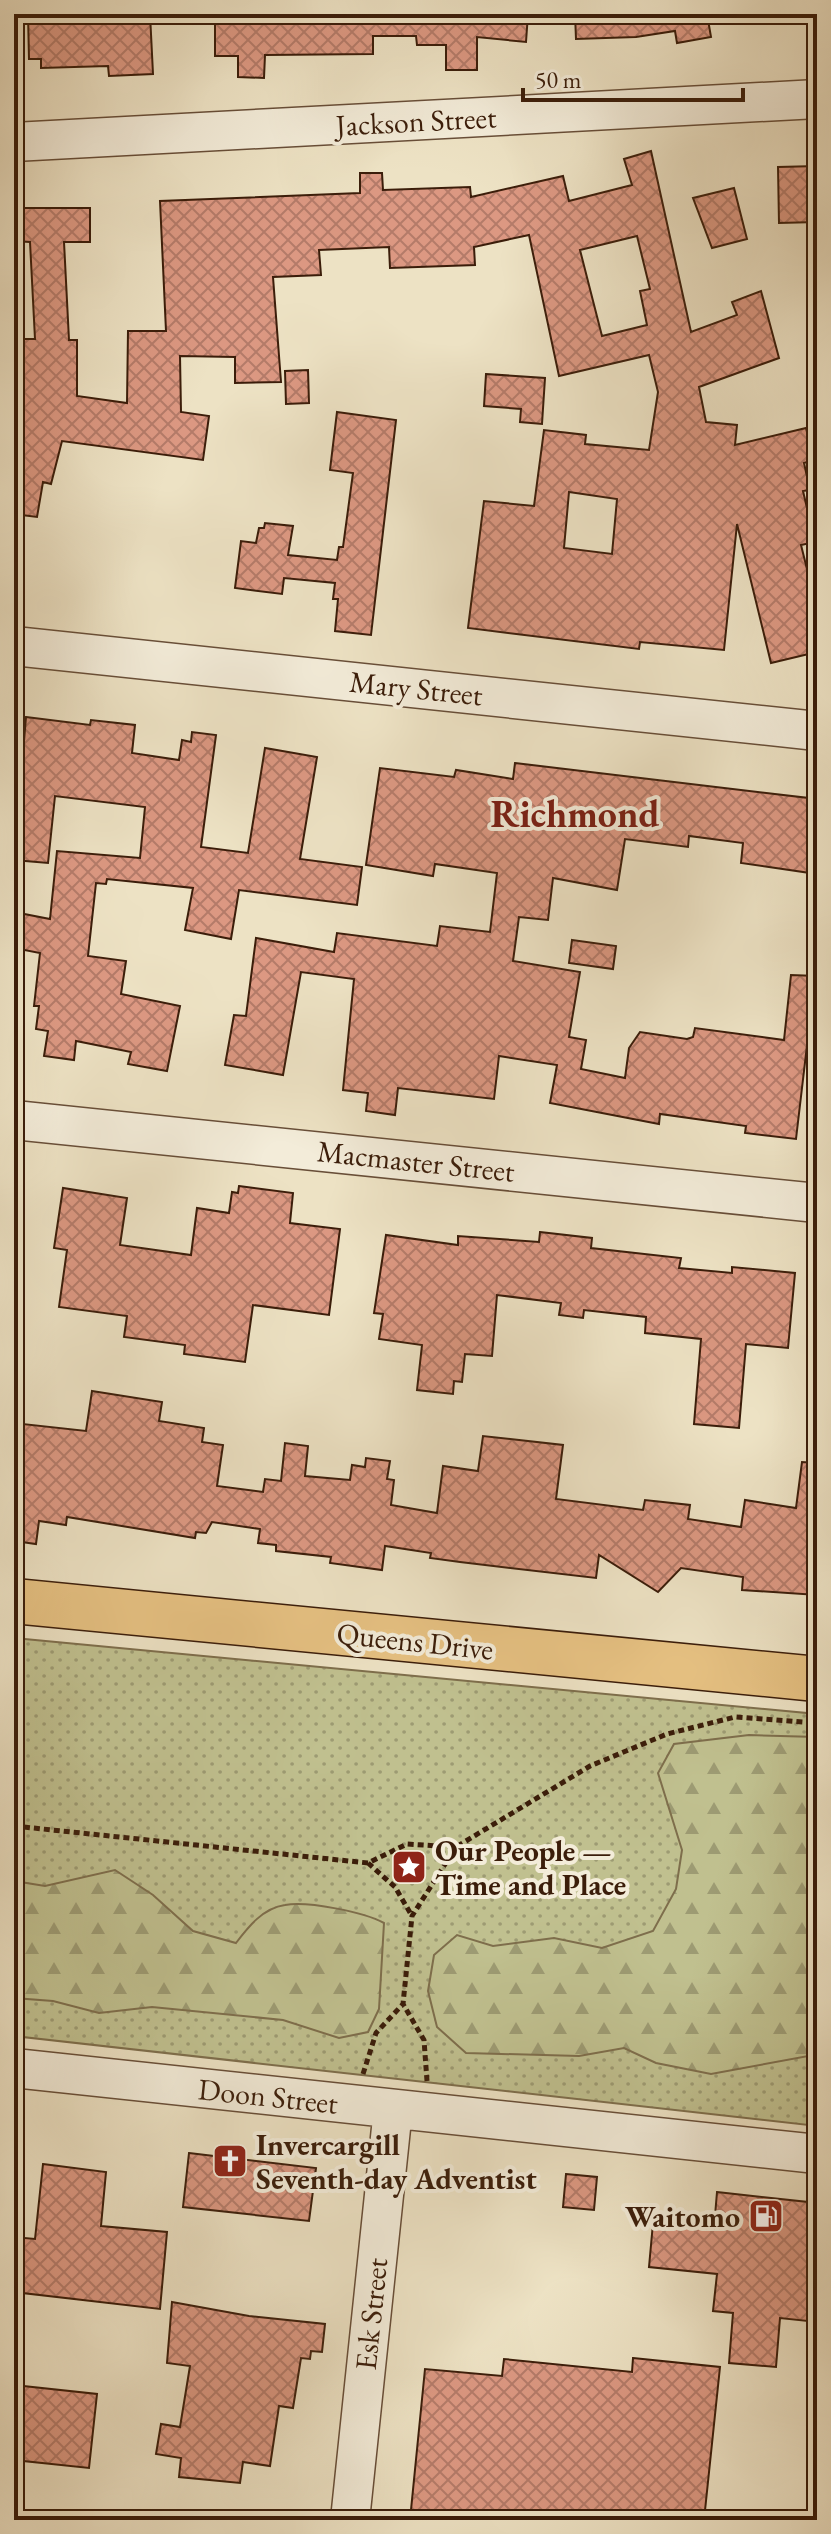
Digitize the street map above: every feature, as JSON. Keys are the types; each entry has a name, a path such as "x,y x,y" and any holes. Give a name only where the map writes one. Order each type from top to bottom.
{"main road":[{"name":"Queens Drive","path":"14,1601 817,1679"}],"street":[{"name":"Jackson Street","path":"14,142 817,99"},
{"name":"Mary Street","path":"14,646 817,731"},
{"name":"Macmaster Street","path":"14,1120 817,1203"},
{"name":"Doon Street","path":"14,2068 815,2152"},
{"name":"Esk Street","path":"350,2520 393,2109"}],"path":[{"path":"428,2080 424,2040 403,2004 412,1916 456,1847 590,1766 667,1734 735,1717 817,1723"},
{"path":"14,1826 368,1863 407,1844 456,1847"},
{"path":"368,1863 395,1887 412,1916"},
{"path":"362,2073 376,2033 403,2004"}],"green space":[{"path":"14,1638 817,1714 817,2126 14,2036"},
{"path":"749,1735 817,1737 817,2065 808,2056 711,2074 656,2063 624,2048 579,2056 466,2053 437,2027 428,1991 434,1955 457,1935 493,1946 554,1938 602,1948 653,1931 676,1889 682,1850 658,1773 674,1744"},
{"path":"115,1870 153,1895 193,1931 236,1943 263,1914 285,1905 336,1908 384,1923 379,2009 368,2032 339,2038 283,2020 152,2007 99,2013 53,2001 14,1998 14,1881 45,1886"}],"building":[{"path":"28,14 150,14 153,74 109,76 108,66 41,68 41,59 29,59"},
{"path":"215,14 528,14 526,42 477,37 477,70 446,70 446,45 417,45 416,36 373,36 373,54 265,55 264,78 238,77 238,56 215,56"},
{"path":"575,14 707,14 711,37 677,43 675,31 636,37 576,39"},
{"path":"651,151 691,332 737,315 732,302 761,291 779,358 699,387 706,422 737,425 735,445 806,428 814,460 804,463 810,490 803,491 815,542 801,545 817,609 817,612 808,614 817,652 771,663 737,524 724,650 640,642 639,649 468,628 484,501 534,506 544,430 586,435 585,444 649,450 658,392 649,355 559,376 529,235 474,247 475,265 390,268 389,247 319,250 321,275 273,277 281,382 235,383 235,357 180,356 181,412 209,416 203,460 62,441 51,484 43,482 37,517 14,514 14,339 35,339 30,242 14,241 14,208 90,208 90,242 64,242 69,340 77,340 77,396 127,403 128,331 166,331 160,201 360,193 360,173 382,173 383,190 470,187 471,197 563,176 569,201 632,185 624,159","holes":["637,236 650,289 640,291 647,325 602,336 580,250","569,492 617,499 612,554 564,548"]},
{"path":"817,166 817,222 779,223 778,167"},
{"path":"734,188 747,239 712,248 693,198"},
{"path":"308,370 309,403 286,404 285,371"},
{"path":"486,374 545,378 542,424 520,422 521,409 484,406"},
{"path":"337,412 396,420 371,635 335,631 338,599 333,599 335,583 284,578 282,594 235,588 241,541 256,543 259,528 264,528 265,523 293,526 288,555 337,560 339,547 343,547 353,473 330,470"},
{"path":"26,717 90,725 91,720 135,725 132,753 179,760 182,740 191,742 192,732 216,735 201,847 248,853 265,748 317,757 300,859 362,867 357,905 239,890 231,939 185,930 193,888 107,879 106,884 96,883 88,956 126,961 121,994 180,1006 167,1071 128,1064 131,1052 76,1041 74,1060 44,1056 48,1031 36,1029 39,1006 34,1006 40,953 14,948 14,912 50,919 57,851 140,858 145,807 55,796 48,863 14,860"},
{"path":"515,763 817,799 817,874 741,863 743,843 689,836 688,847 625,839 617,890 553,878 548,920 519,917 513,961 580,972 569,1037 586,1040 581,1069 625,1078 629,1048 640,1032 687,1039 693,1037 695,1028 784,1040 791,975 817,976 817,1021 810,1020 796,1139 745,1133 746,1126 660,1114 659,1124 550,1103 557,1065 499,1056 494,1099 398,1088 395,1115 366,1111 368,1093 343,1090 354,979 301,972 283,1075 225,1065 234,1015 246,1016 256,938 334,952 337,933 437,946 440,926 490,932 497,873 435,864 433,876 366,865 380,768 454,777 456,770 513,779"},
{"path":"572,940 616,946 613,969 569,963"},
{"path":"239,1186 293,1193 290,1223 340,1229 329,1315 253,1305 245,1362 184,1354 185,1345 124,1337 127,1316 59,1307 67,1250 54,1248 63,1188 127,1198 120,1245 191,1255 197,1208 229,1213 232,1192 238,1193"},
{"path":"540,1232 592,1238 591,1248 681,1258 679,1268 732,1273 732,1267 795,1273 788,1348 746,1344 739,1428 694,1424 701,1339 645,1333 646,1317 584,1310 583,1318 559,1315 561,1303 497,1295 492,1356 465,1354 462,1382 454,1381 453,1394 417,1390 422,1345 379,1339 383,1314 374,1313 386,1235 458,1245 458,1236 539,1242"},
{"path":"92,1391 162,1402 159,1421 204,1428 202,1442 223,1445 217,1486 263,1492 265,1479 281,1481 285,1443 308,1446 305,1476 350,1480 352,1465 365,1467 366,1458 390,1461 387,1479 394,1480 391,1505 437,1513 443,1466 478,1471 483,1436 563,1445 556,1499 643,1510 645,1500 690,1505 688,1519 741,1527 745,1500 796,1508 802,1462 817,1463 817,1595 742,1590 743,1577 681,1568 658,1592 599,1555 596,1578 430,1558 431,1553 385,1546 382,1570 330,1563 331,1557 276,1551 276,1545 258,1543 260,1529 212,1522 206,1533 196,1532 195,1538 67,1517 66,1525 39,1521 36,1544 14,1541 14,1423 86,1431"},
{"path":"189,2153 316,2168 309,2221 183,2207"},
{"path":"43,2164 106,2172 101,2226 167,2232 160,2309 14,2292 14,2237 35,2239"},
{"path":"566,2174 597,2177 594,2210 563,2207"},
{"path":"717,2192 817,2203 817,2322 780,2318 776,2367 729,2363 733,2313 713,2311 717,2274 649,2267 653,2223 714,2228"},
{"path":"172,2302 249,2316 325,2324 322,2352 311,2351 310,2359 301,2358 293,2408 279,2406 270,2466 243,2462 240,2483 179,2477 181,2458 156,2454 161,2424 180,2427 190,2366 167,2363"},
{"path":"633,2358 720,2367 704,2520 410,2520 425,2369 502,2376 504,2359 632,2372"},
{"path":"14,2385 97,2394 89,2468 14,2460"}],"place":[{"name":"Our People — Time and Place","path":"409,1867"},
{"name":"Invercargill Seventh-day Adventist","path":"230,2161"},
{"name":"Waitomo","path":"766,2216"}],"district":[{"name":"Richmond","path":"575,813"}]}
